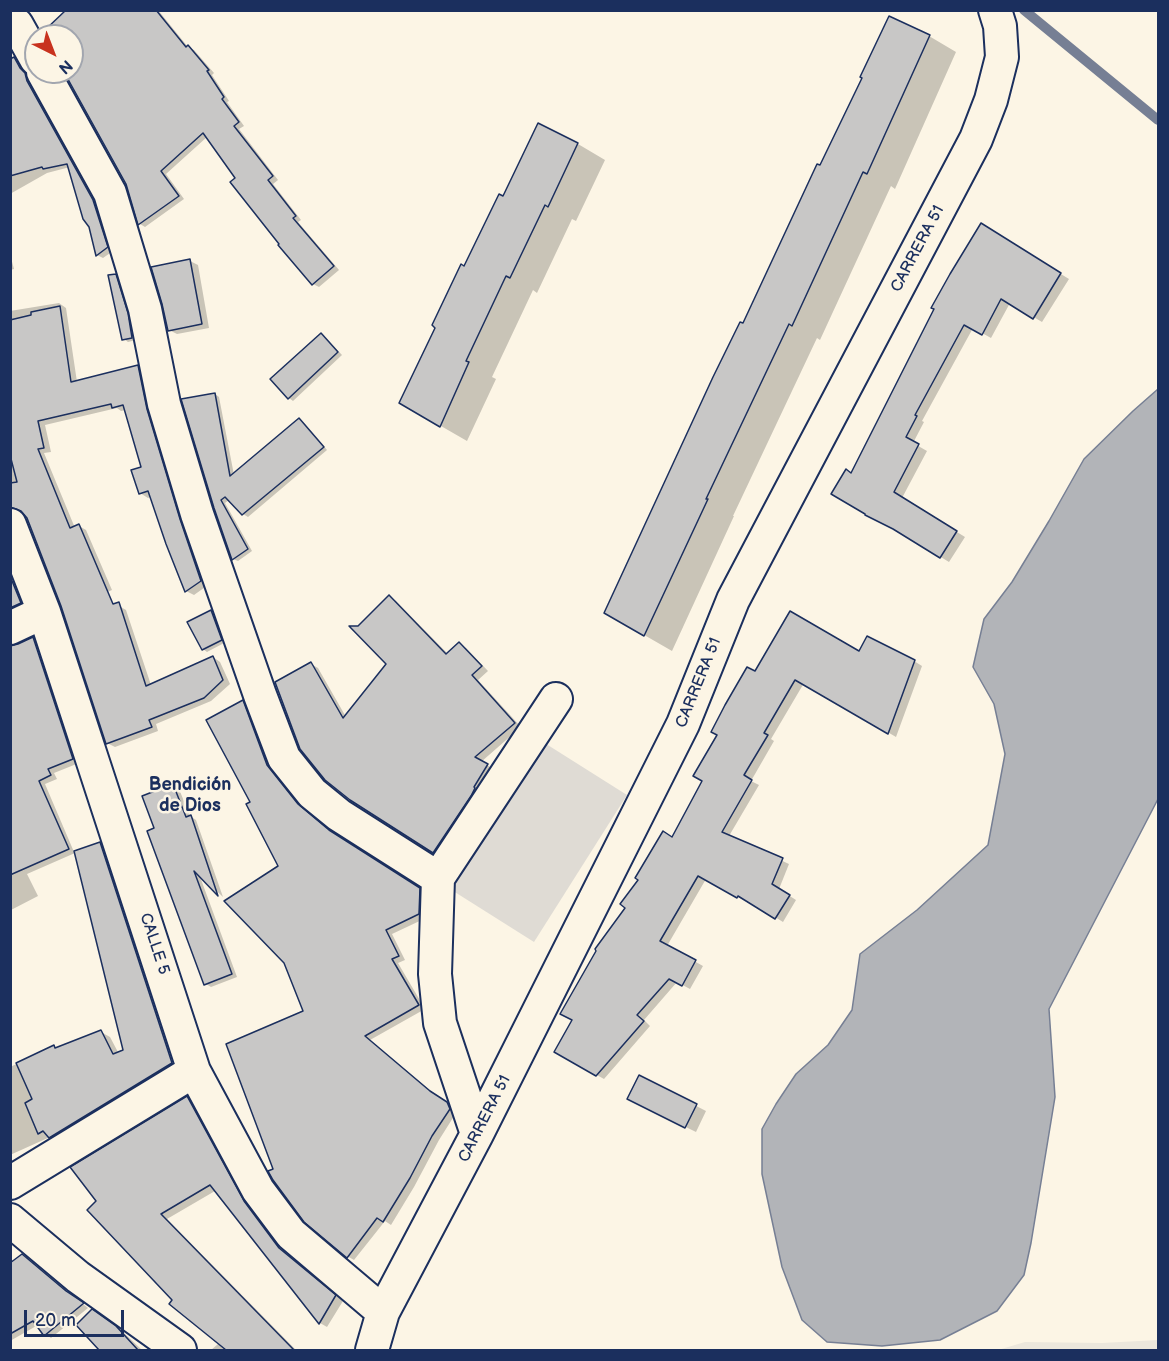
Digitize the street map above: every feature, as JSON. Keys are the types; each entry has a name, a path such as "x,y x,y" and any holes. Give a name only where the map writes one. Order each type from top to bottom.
{"street":[{"name":"CARRERA 51","path":"372,1350 383,1312 477,1134 683,724 733,600 976,139 991,100 1002,57 1000,26 995,10"},
{"path":"50,84 110,193 146,309 164,404 197,514 256,683 285,758 312,794 339,815 438,878"},
{"name":"CALLE 5","path":"10,525 44,612 194,1071 258,1190 291,1234 383,1312"},
{"path":"10,628 44,612"},
{"path":"477,1134 440,1023 435,974 438,878 556,699"},
{"path":"10,1183 194,1071"},
{"path":"10,1220 78,1277 180,1350"}],"shaded area":[{"path":"1158,389 1158,799 1049,1009 1055,1097 1024,1275 997,1311 940,1340 882,1346 827,1342 802,1320 782,1267 762,1174 762,1129 796,1074 828,1045 852,1010 860,954 917,910 988,845 1005,754 994,704 973,667 984,619 1012,582 1084,459"},
{"path":"543,742 627,795 534,942 450,889"},
{"path":"1158,1340 1158,1350 998,1350 1025,1342 1102,1343"}],"building":[{"path":"66,10 156,10 186,47 188,45 209,70 207,71 224,97 222,99 239,122 234,126 273,176 268,180 296,216 293,218 334,266 312,285 230,182 235,178 203,133 161,171 179,196 138,225 126,184 71,84 84,84 84,24 51,24"},
{"path":"889,16 930,35 867,174 863,172 792,326 789,324 644,636 604,613 713,377 740,322 743,323 817,164 820,165 862,78 860,77"},
{"path":"14,57 24,72 24,84 29,84 93,200 108,247 96,256 89,227 83,219 67,164 43,169 42,167 10,176 10,59"},
{"path":"538,123 578,143 548,207 545,205 510,278 506,276 466,361 469,362 440,427 399,403 435,328 432,325 461,264 464,266 499,194 503,196"},
{"path":"981,223 1061,273 1033,319 1001,299 982,335 964,325 915,415 917,416 906,437 919,444 894,492 957,531 940,558 831,494 846,469 851,473 934,309 931,308"},
{"path":"190,259 202,324 168,331 151,267"},
{"path":"116,274 128,313 132,338 122,340 108,275"},
{"path":"60,306 71,382 138,365 147,409 201,581 185,592 148,491 139,494 131,470 141,467 123,405 112,408 111,404 38,421 44,448 38,449 70,528 79,524 113,604 119,602 146,686 213,656 223,680 204,698 149,720 152,727 106,744 61,606 27,518 21,511 10,507 10,483 17,482 10,455 10,320 31,315 31,312"},
{"path":"321,333 338,352 288,399 270,379"},
{"path":"215,393 230,476 299,418 324,447 242,515 225,497 221,500 248,549 232,560 181,399"},
{"path":"10,576 21,603 10,608"},
{"path":"389,595 446,654 459,642 482,666 472,675 515,723 475,757 488,764 471,796 433,853 350,800 325,780 300,749 275,682 311,662 343,718 386,664 349,626 358,626"},
{"path":"211,610 222,640 202,650 187,622"},
{"path":"790,611 859,651 867,636 915,660 888,734 795,680 764,733 768,735 744,775 752,780 722,832 783,858 772,884 790,895 775,919 738,896 737,898 698,876 660,941 696,960 682,986 669,979 637,1015 644,1021 596,1076 554,1052 572,1020 560,1014 596,951 595,949 625,908 620,904 638,880 635,878 663,831 672,837 702,781 693,776 717,735 711,732 725,705 747,667 755,671"},
{"path":"33,637 73,759 48,769 51,775 39,781 69,849 10,875 10,646"},
{"path":"243,700 267,765 298,804 329,830 420,888 419,914 386,930 399,956 392,959 419,1005 365,1036 430,1091 447,1102 450,1109 383,1222 377,1218 347,1258 304,1222 273,1180 268,1171 273,1169 226,1044 303,1011 284,963 224,901 278,866 246,804 250,802 206,720"},
{"path":"173,784 186,817 191,815 218,896 194,871 232,974 204,985 147,831 154,828 142,796"},
{"path":"100,842 172,1063 49,1138 43,1131 38,1134 25,1103 32,1099 16,1063 54,1045 55,1048 101,1030 113,1054 123,1050 74,851"},
{"path":"639,1075 697,1104 685,1128 627,1099"},
{"path":"187,1096 244,1201 279,1248 336,1295 319,1324 210,1185 161,1214 294,1350 226,1350 169,1304 172,1300 87,1210 96,1201 70,1167"},
{"path":"22,1254 84,1303 44,1336 33,1321 10,1334 10,1263"},
{"path":"92,1309 116,1326 138,1350 99,1350 76,1325"}],"waterway":[{"path":"1024,10 1158,120"}],"district":[{"name":"Bendición de Dios","path":"190,795"}]}
